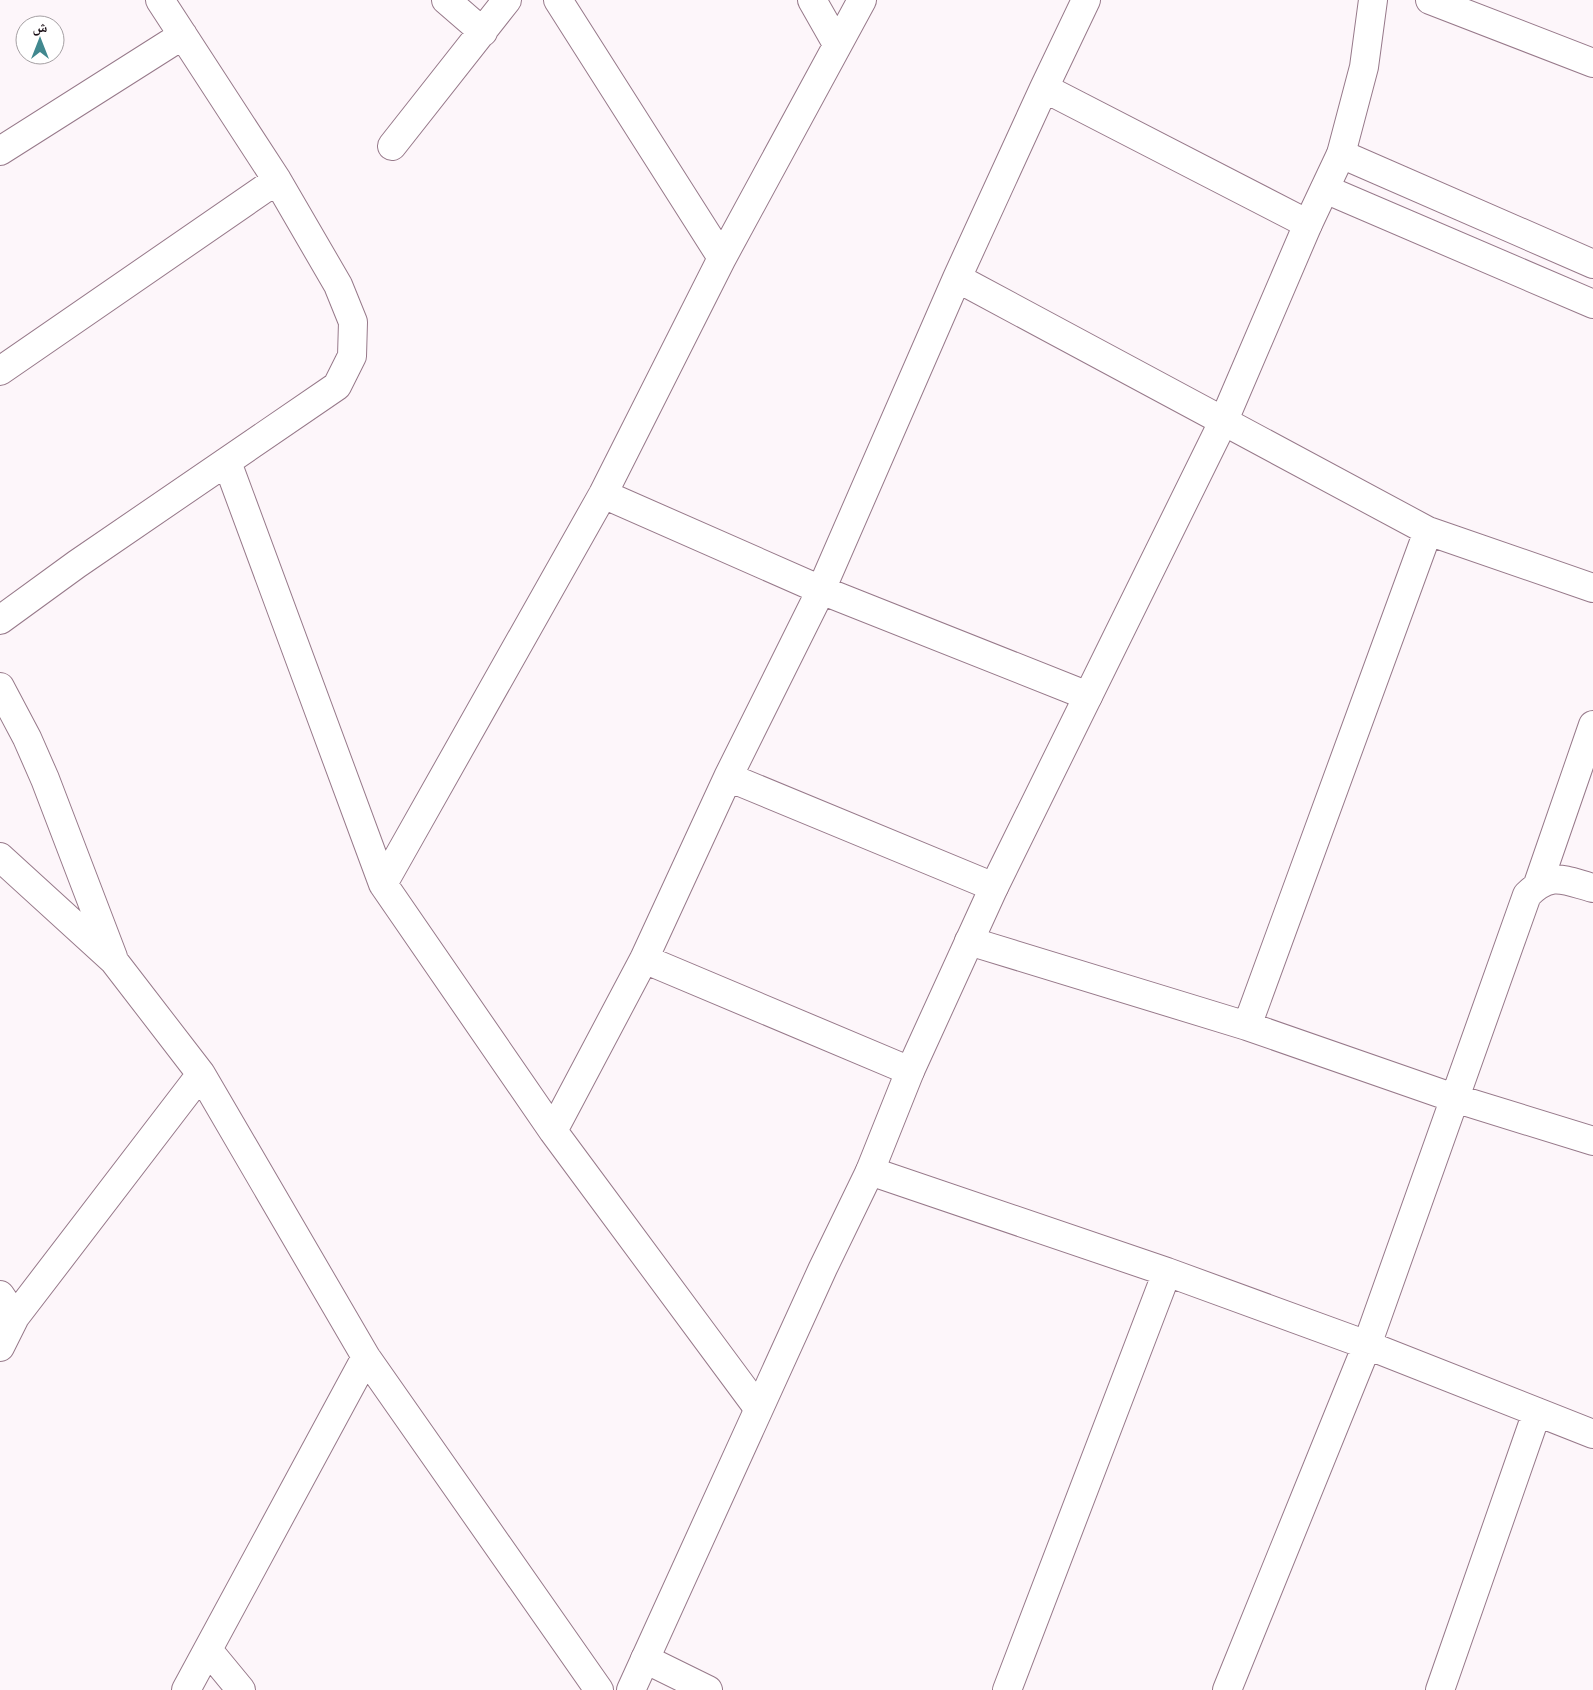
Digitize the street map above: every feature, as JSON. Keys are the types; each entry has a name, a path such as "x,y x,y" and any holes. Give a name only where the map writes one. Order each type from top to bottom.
{"street":[{"path":"0,620 77,564 337,386 352,356 354,322 338,286 277,180 160,0"},
{"path":"446,0 483,32"},
{"path":"392,146 507,0"},
{"path":"558,0 722,258"},
{"path":"812,0 837,44"},
{"path":"383,884 603,494 722,258 862,0"},
{"path":"553,1131 644,959 728,776 821,590 957,278 1086,0"},
{"path":"631,1690 758,1408 870,1171 910,1071 994,887 1224,420 1308,224 1341,154 1364,68 1373,0"},
{"path":"1430,0 1593,63"},
{"path":"0,151 183,35"},
{"path":"1044,88 1308,224"},
{"path":"1341,154 1593,264"},
{"path":"0,371 277,180"},
{"path":"1325,189 1593,304"},
{"path":"957,278 1428,531 1593,588"},
{"path":"227,462 383,884 553,1131 758,1408"},
{"path":"603,494 821,590 1088,696"},
{"path":"1247,1026 1428,531"},
{"path":"0,687 27,738 45,779 114,961"},
{"path":"1538,884 1593,725"},
{"path":"728,776 994,887"},
{"path":"0,858 114,961 201,1074 366,1357 599,1690"},
{"path":"1227,1690 1368,1344 1527,895 1538,884 1551,879 1593,888"},
{"path":"970,941 1247,1026 1454,1098 1593,1141"},
{"path":"644,959 910,1071"},
{"path":"0,1347 8,1306 201,1074"},
{"path":"870,1171 1168,1272 1368,1344 1593,1434"},
{"path":"1007,1690 1168,1272"},
{"path":"186,1690 366,1357"},
{"path":"1440,1690 1537,1412"},
{"path":"208,1650 241,1690"},
{"path":"645,1659 708,1690"}]}
